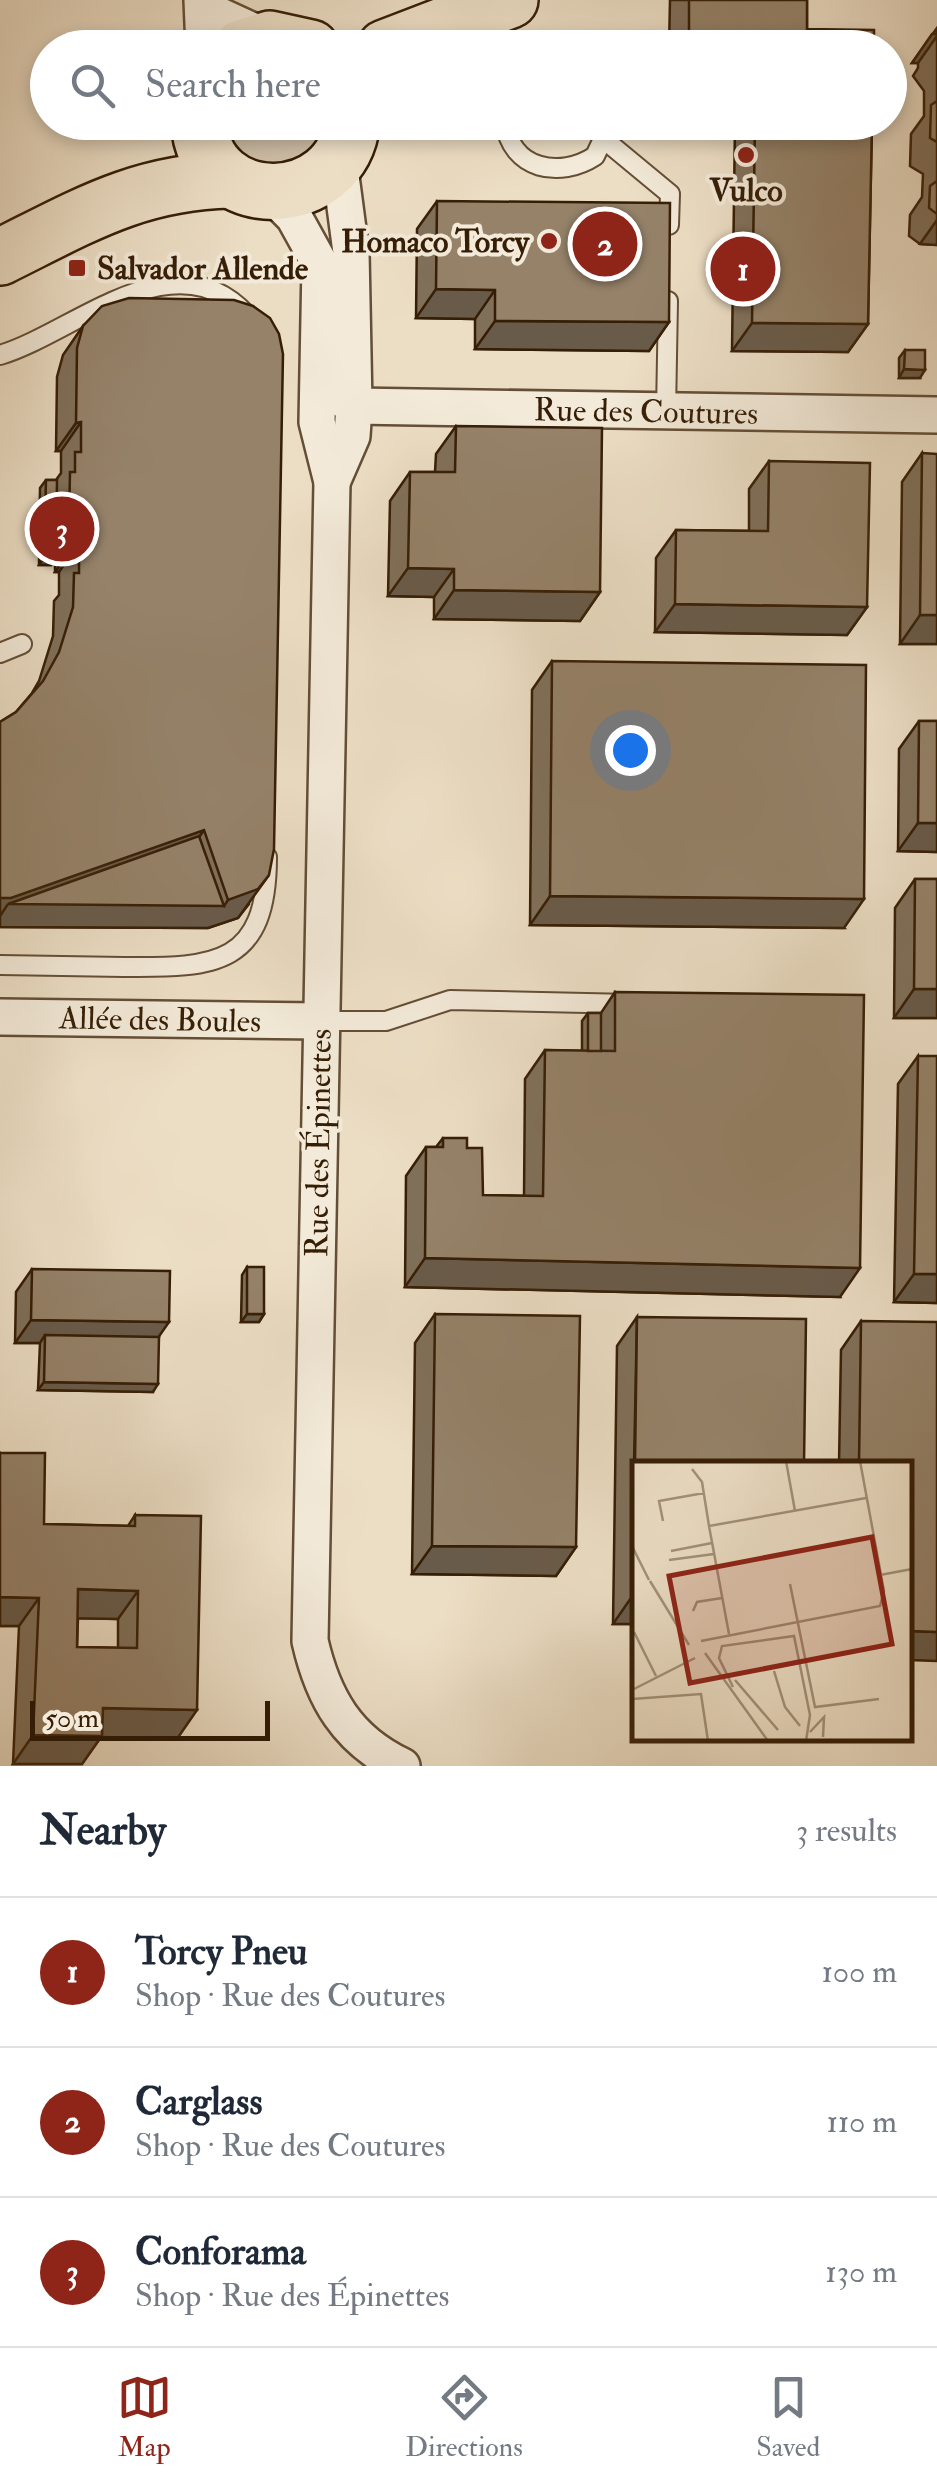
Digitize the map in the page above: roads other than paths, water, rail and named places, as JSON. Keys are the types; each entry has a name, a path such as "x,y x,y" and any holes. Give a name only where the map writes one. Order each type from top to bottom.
{"main road":[{"path":"448,30 510,0"},
{"path":"123,197 173,140"},
{"path":"204,140 206,150 251,187"},
{"path":"0,258 123,197 166,184 309,186 346,142"}],"street":[{"name":"Rue des Épinettes","path":"332,482 352,436 354,406 346,142"},
{"path":"251,187 294,218 320,264 330,286 336,396 354,406"},
{"name":"Rue des Épinettes","path":"320,264 318,422 332,482 310,1641 319,1680 340,1720 372,1749 402,1766"},
{"name":"Rue des Coutures","path":"354,406 937,415"},
{"name":"Allée des Boules","path":"0,1017 320,1020"}],"lane":[{"path":"511,140 513,146 543,168 579,166 601,140"},
{"path":"616,140 670,194 669,251"},
{"path":"0,355 134,291 171,283 206,290 239,307 261,331"},
{"path":"666,412 668,289"},
{"path":"0,653 22,644"},
{"path":"0,965 194,967 228,954 256,928 267,896 268,838"},
{"path":"320,1020 386,1021 450,1000 657,1004"}],"place":[{"name":"Vulco","path":"746,155"},
{"name":"Homaco Torcy","path":"549,241"},
{"name":"Carglass","path":"605,244"},
{"name":"Salvador Allende","path":"77,268"},
{"name":"Torcy Pneu","path":"743,269"},
{"name":"Conforama","path":"62,529"}]}
